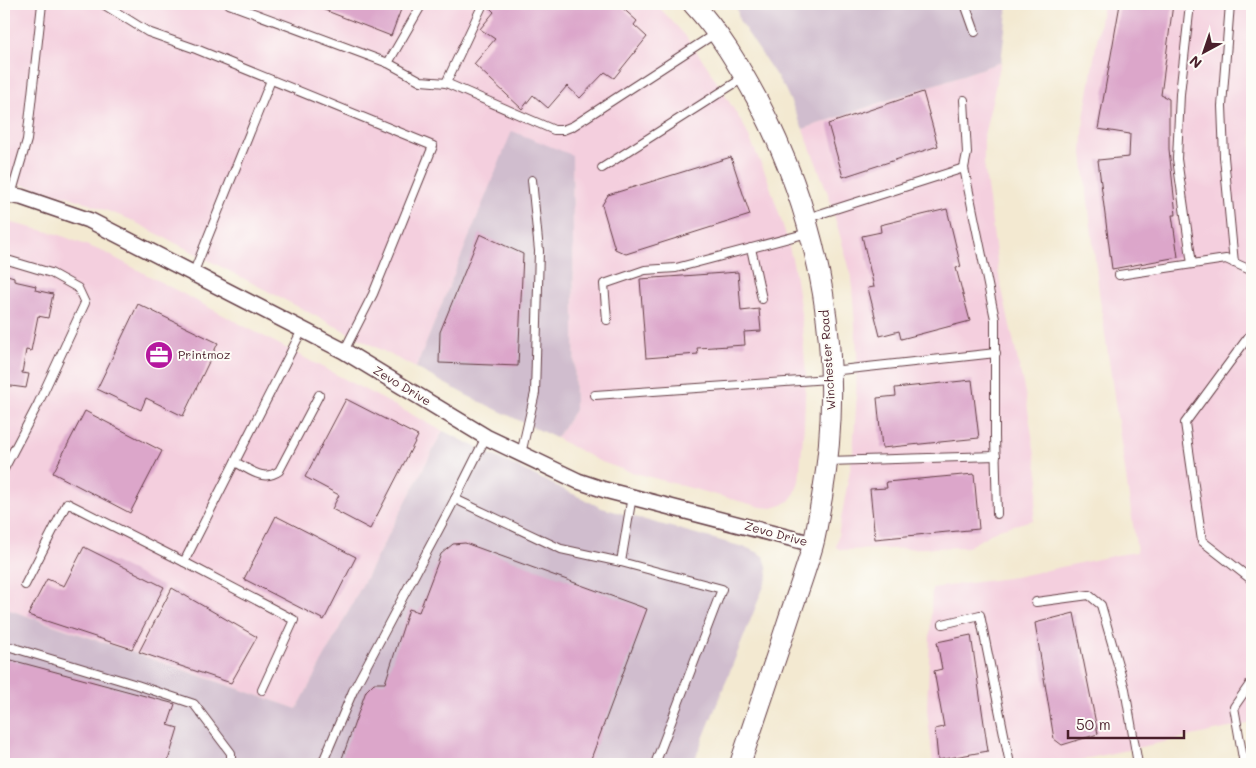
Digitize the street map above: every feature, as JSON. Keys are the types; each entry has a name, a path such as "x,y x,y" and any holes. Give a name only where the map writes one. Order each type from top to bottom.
{"street":[{"name":"Winchester Road","path":"696,5 717,32 745,77 776,136 793,178 819,268 828,327 831,375 831,422 828,461 813,544 740,764"},
{"name":"Zevo Drive","path":"7,194 91,221 344,351 486,437 578,481 605,490 813,544"},
{"path":"1248,764 1252,763"}],"lane":[{"path":"7,194 27,140 42,4"},
{"path":"104,4 148,32 196,49 433,146 373,294 344,351"},
{"path":"229,4 388,63 421,81 446,83 554,130 563,130 573,126 717,32"},
{"path":"388,63 422,4"},
{"path":"446,83 483,4"},
{"path":"965,4 975,32"},
{"path":"1190,4 1180,94 1177,159 1192,264"},
{"path":"1230,4 1222,106 1224,157 1234,263"},
{"path":"602,168 745,77"},
{"path":"194,274 272,80"},
{"path":"964,100 967,153 964,168 995,319 997,514"},
{"path":"606,320 604,284 645,270 676,268 751,248 964,168"},
{"path":"521,454 535,394 539,251 532,180"},
{"path":"751,248 762,299"},
{"path":"1119,276 1226,259 1252,269"},
{"path":"4,260 51,273 78,288 85,303 38,404 4,468"},
{"path":"184,562 302,330"},
{"path":"1252,332 1185,423 1202,541 1252,580"},
{"path":"595,395 831,375 996,354"},
{"path":"235,462 264,476 272,476 279,471 319,395"},
{"path":"322,764 353,690 486,437"},
{"path":"828,461 996,456"},
{"path":"621,562 632,496"},
{"path":"455,499 561,549 621,562 722,589 655,764"},
{"path":"25,585 67,503 294,620 262,690"},
{"path":"1036,602 1089,595 1101,605 1125,689 1138,764"},
{"path":"943,624 980,615 1010,764"},
{"path":"4,645 194,704 231,753 231,764"},
{"path":"1244,764 1234,707 1252,681"}],"shaded area":[{"path":"4,4 656,4 684,34 707,66 744,126 767,177 786,235 794,267 801,313 806,375 799,481 795,493 789,501 782,505 772,508 761,507 624,470 599,461 556,438 575,410 572,156 512,132 416,368 129,219 70,197 4,180"},
{"path":"736,4 1008,4 1001,62 803,129 785,89 739,20"},
{"path":"1103,4 1252,4 1252,723 1062,764 933,764 927,709 932,588 1015,577 1137,552 1100,300 1082,153 1084,118"},
{"path":"1001,62 984,136 984,163 999,276 1026,397 1039,480 1033,520 999,529 968,547 841,550 836,547 853,453 856,407 857,351 851,274 828,194 803,129"},
{"path":"512,131 572,155 575,410 556,438 468,396 416,368"},
{"path":"4,221 57,234 104,252 443,431 297,709 4,608"},
{"path":"443,431 602,508 747,548 764,557 768,576 693,764 4,764 4,608 297,709"}],"building":[{"path":"309,4 403,4 391,36"},
{"path":"490,4 618,4 637,21 634,25 647,37 614,78 605,72 580,98 567,86 548,108 533,95 522,109 474,64 495,39 480,29 494,12 488,6"},
{"path":"1120,4 1173,4 1161,95 1169,99 1169,149 1176,215 1172,215 1178,257 1112,269 1098,160 1129,157 1130,134 1098,129"},
{"path":"923,92 938,146 843,177 828,124"},
{"path":"731,157 750,215 626,254 615,249 602,205 608,195"},
{"path":"947,209 961,267 956,268 970,321 901,339 899,331 880,336 868,288 874,287 862,236 881,232 880,225"},
{"path":"480,234 523,254 518,366 439,363 440,332"},
{"path":"738,272 741,311 759,309 761,331 744,332 745,345 697,348 698,354 646,358 640,279"},
{"path":"4,274 14,277 14,281 36,286 35,290 53,294 48,318 38,316 31,351 26,350 22,373 29,374 26,388 4,385"},
{"path":"138,304 218,343 183,416 146,398 141,410 97,389"},
{"path":"972,380 979,438 882,448 877,398 896,396 895,388"},
{"path":"346,399 418,436 370,529 332,509 339,495 305,477"},
{"path":"85,411 162,451 130,513 53,473"},
{"path":"974,474 979,529 875,539 870,489 887,488 886,482"},
{"path":"276,516 356,557 324,620 244,579"},
{"path":"465,543 647,609 589,764 340,764 366,691 374,683 385,683 409,609 419,612 441,554 453,544"},
{"path":"84,547 164,587 132,649 28,615 47,579 64,586"},
{"path":"172,588 257,637 231,683 139,652"},
{"path":"1074,613 1098,734 1062,745 1054,739 1035,623"},
{"path":"971,635 988,751 938,760 935,729 944,727 934,671 942,669 937,642"},
{"path":"4,658 175,704 168,725 178,728 167,764 4,764"}],"place":[{"name":"Printmoz","path":"159,355"}]}
